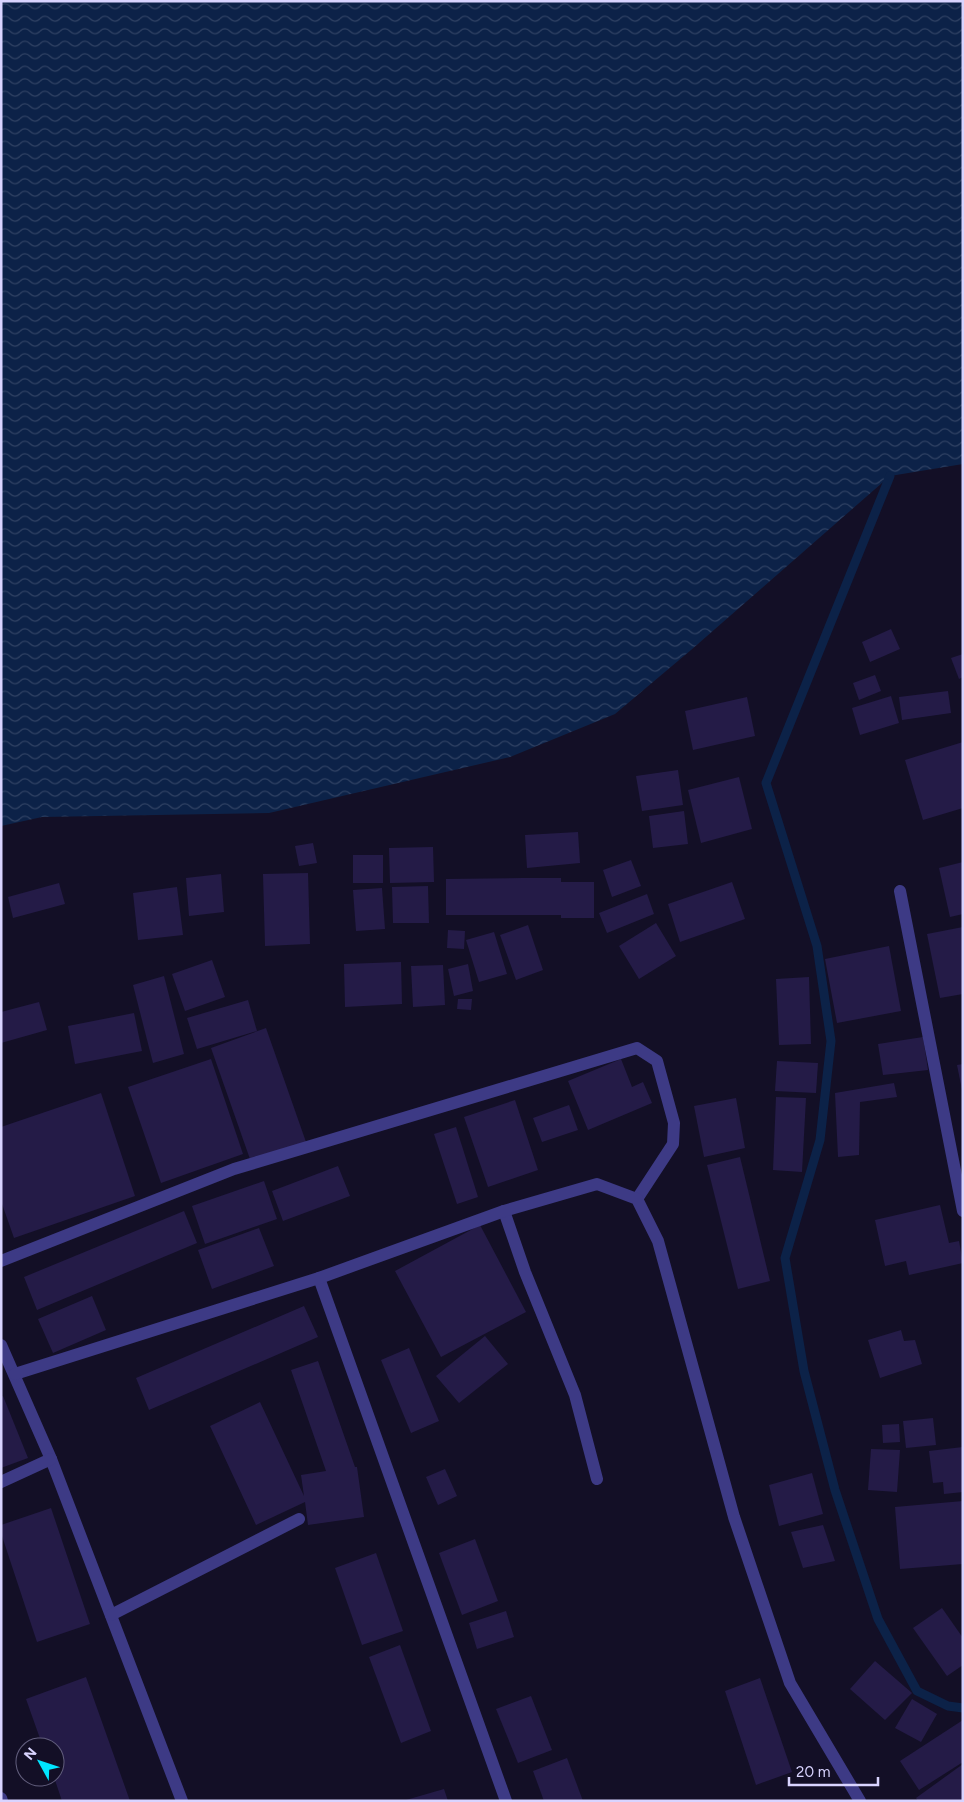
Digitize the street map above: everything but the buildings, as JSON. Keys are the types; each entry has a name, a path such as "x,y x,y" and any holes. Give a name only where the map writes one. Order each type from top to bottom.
{"street":[{"path":"900,891 963,1211"},
{"path":"1,1261 234,1169 637,1048 657,1061 674,1122 674,1144 637,1199"},
{"path":"15,1374 319,1278 504,1211 597,1184 637,1199 658,1242 734,1517 790,1684 860,1801"},
{"path":"504,1211 525,1272 575,1395 597,1479"},
{"path":"319,1278 506,1801"},
{"path":"1,1346 51,1459 182,1801"},
{"path":"1,1482 51,1459"},
{"path":"111,1615 299,1520"}],"water":[{"path":"1,1 963,1 963,464 890,476 615,714 510,757 269,813 42,817 1,826"}],"waterway":[{"path":"890,476 766,783 817,946 831,1041 820,1140 785,1258 804,1371 835,1490 878,1619 917,1691 948,1706 963,1708"}]}
